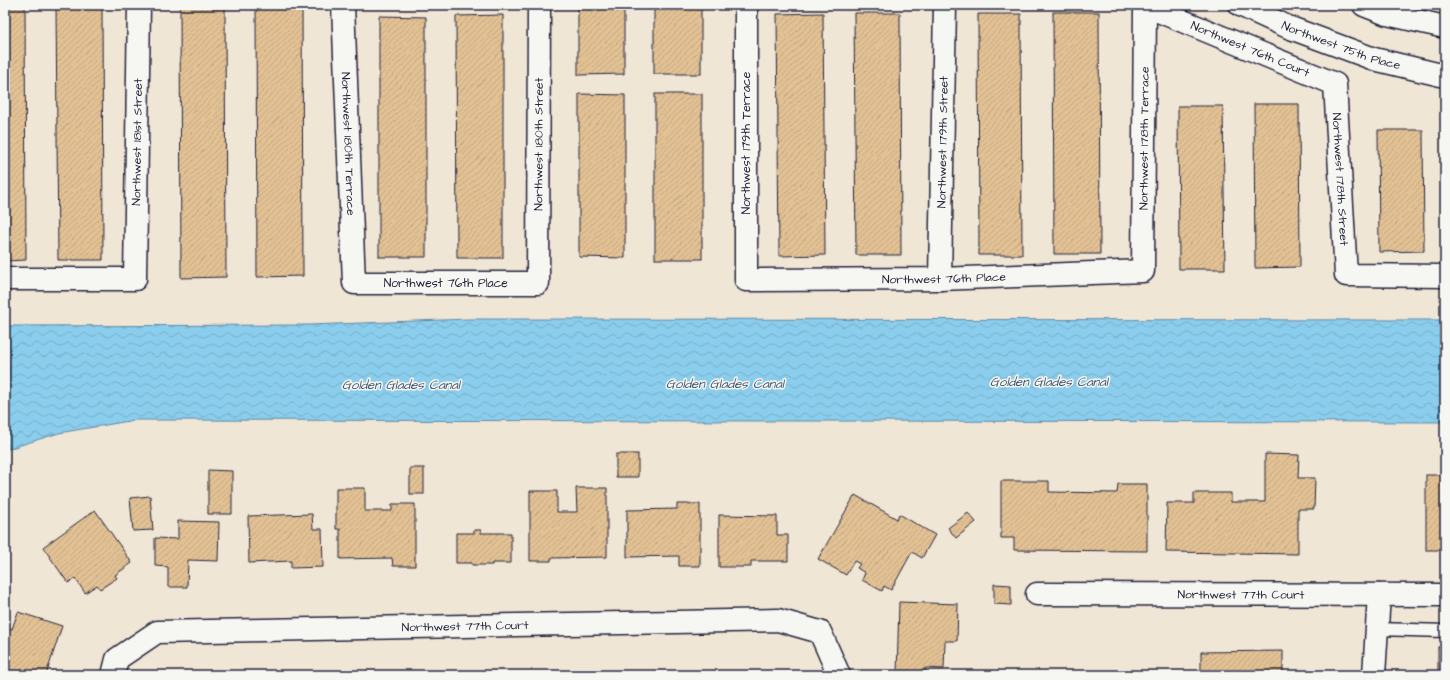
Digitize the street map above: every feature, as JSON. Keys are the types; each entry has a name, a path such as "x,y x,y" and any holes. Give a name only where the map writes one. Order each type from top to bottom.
{"street":[{"name":"Northwest 181st Street","path":"5,279 135,279 139,5"},
{"name":"Northwest 180th Terrace","path":"343,5 354,283"},
{"name":"Northwest 180th Street","path":"538,283 539,5"},
{"name":"Northwest 179th Terrace","path":"746,5 746,280"},
{"name":"Northwest 179th Street","path":"940,279 945,5"},
{"name":"Northwest 76th Court","path":"1144,5 1335,84"},
{"name":"Northwest 178th Terrace","path":"1143,271 1144,5"},
{"name":"Northwest 75th Place","path":"1240,5 1288,27 1374,59 1445,76"},
{"path":"1364,5 1387,14 1445,27"},
{"name":"Northwest 178th Street","path":"1335,84 1346,275 1445,276"},
{"name":"Northwest 76th Place","path":"746,280 940,279 1143,271"},
{"name":"Northwest 76th Place","path":"354,283 538,283"},
{"name":"Northwest 77th Court","path":"1037,594 1445,595"},
{"path":"1374,675 1379,595"},
{"name":"Northwest 77th Court","path":"115,667 157,632 778,620 820,632 839,675"}],"lane":[{"path":"1377,629 1445,631"}],"water":[{"name":"Golden Glades Canal","path":"468,319 1445,320 1445,422 135,420 59,433 5,450 5,326 309,325"}],"building":[{"path":"5,5 25,5 26,260 5,261"},
{"path":"56,5 102,5 103,260 58,260"},
{"path":"180,5 225,5 226,277 181,278"},
{"path":"256,5 302,5 303,276 257,277"},
{"path":"578,5 624,5 624,74 578,75"},
{"path":"654,5 701,5 701,74 654,74"},
{"path":"1053,12 1099,12 1100,254 1054,254"},
{"path":"823,13 825,255 779,256 777,14"},
{"path":"854,13 900,13 901,255 856,255"},
{"path":"978,14 1021,14 1022,255 979,255"},
{"path":"503,15 503,258 457,258 456,16"},
{"path":"379,16 426,17 426,257 379,257"},
{"path":"579,94 625,95 625,258 579,257"},
{"path":"655,94 702,94 702,259 655,259"},
{"path":"1254,104 1299,104 1300,267 1255,268"},
{"path":"1178,106 1223,106 1225,269 1179,269"},
{"path":"1378,130 1423,130 1424,251 1379,252"},
{"path":"616,454 638,454 638,477 616,477"},
{"path":"1265,454 1299,455 1298,478 1315,478 1314,509 1298,509 1298,554 1166,552 1167,503 1194,503 1194,493 1231,493 1231,502 1265,502"},
{"path":"410,468 424,468 424,494 410,494"},
{"path":"208,470 232,471 232,514 208,514"},
{"path":"1426,475 1445,475 1445,550 1426,550"},
{"path":"1001,481 1049,481 1049,492 1117,493 1118,484 1147,484 1147,551 1014,550 1014,538 1001,538"},
{"path":"336,488 365,488 365,511 392,511 392,504 415,504 415,566 393,566 392,558 340,559 340,529 336,529"},
{"path":"576,488 607,488 607,557 551,558 551,561 530,561 530,491 557,491 557,512 577,512"},
{"path":"855,495 897,519 899,514 935,535 922,558 912,552 891,590 884,586 882,591 862,580 865,573 857,568 860,564 854,561 846,575 818,559"},
{"path":"150,496 153,530 133,531 130,498"},
{"path":"677,504 700,504 700,566 679,566 679,556 627,557 627,510 677,509"},
{"path":"95,510 132,563 115,575 117,578 100,589 97,585 85,593 75,578 68,583 43,547"},
{"path":"968,513 976,522 956,538 948,528"},
{"path":"312,514 313,529 322,529 323,567 291,568 291,561 249,563 248,516"},
{"path":"719,515 777,516 777,535 788,535 788,561 751,561 751,567 719,567"},
{"path":"178,521 219,522 218,561 188,560 187,587 168,587 168,567 155,566 155,538 178,539"},
{"path":"474,530 481,530 481,533 511,533 511,563 472,565 472,563 456,563 456,533 474,533"},
{"path":"994,584 1011,585 1011,605 994,604"},
{"path":"899,602 958,604 957,641 945,641 944,669 925,668 925,675 897,675"},
{"path":"18,612 62,626 46,675 5,675 5,627 12,629"},
{"path":"1438,647 1445,647 1445,675 1438,675"},
{"path":"1283,651 1283,675 1201,675 1201,652"}]}
